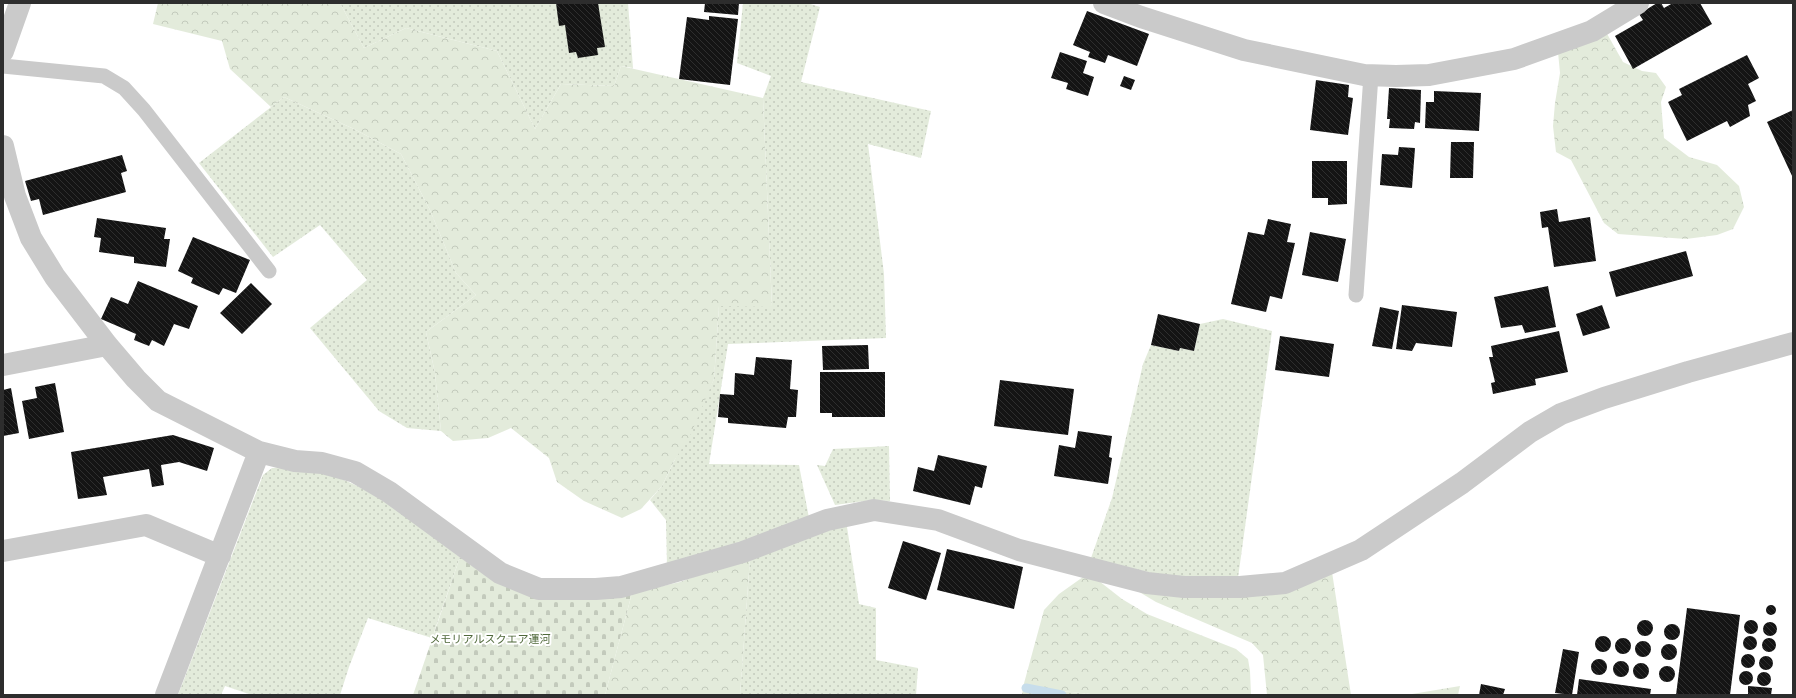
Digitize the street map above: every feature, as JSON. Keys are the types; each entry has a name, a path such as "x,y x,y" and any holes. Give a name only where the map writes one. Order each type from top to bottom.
{"street":[{"path":"3,51 20,3"},
{"path":"1104,3 1141,18 1244,50 1371,75 1429,75 1514,59 1592,31 1638,3"},
{"path":"3,146 15,196 30,238 55,277 107,345 136,379 158,401 259,452 355,472 389,492 500,573 538,589 596,589 621,587 743,552 826,520 874,510 938,520 1019,550 1147,583 1184,587 1240,587 1285,583 1361,550 1462,483 1530,432 1561,414 1604,398 1680,374 1793,343"},
{"path":"3,365 107,345"},
{"path":"166,695 259,452"},
{"path":"3,551 146,525 220,556"}],"lane":[{"path":"3,66 104,76 124,88 144,110 269,271"},
{"path":"1356,295 1371,75"}],"green space":[{"path":"158,3 340,3 364,48 406,28 497,51 535,129 561,84 614,86 621,66 763,98 772,307 719,306 714,379 690,436 674,461 662,486 641,509 622,518 584,501 557,482 549,458 511,428 488,438 453,441 441,431 435,373 426,332 476,295 456,273 430,210 401,154 354,129 284,97 271,107 230,69 222,41 153,24"},
{"path":"340,3 628,3 633,68 621,66 614,86 561,84 535,129 497,51 406,28 364,48"},
{"path":"743,3 807,3 820,7 801,82 931,111 921,158 868,144 884,274 886,338 728,344 709,464 799,465 809,518 748,542 667,566 666,520 650,500 662,486 714,379 719,306 772,306 763,98 771,76 737,63"},
{"path":"1606,32 1623,62 1642,71 1656,73 1666,87 1661,102 1664,138 1689,157 1717,165 1739,186 1744,207 1733,229 1717,235 1686,239 1618,234 1604,223 1571,160 1556,152 1553,126 1560,73 1558,52"},
{"path":"284,97 354,129 401,154 430,210 456,273 476,295 426,332 435,373 441,431 407,428 379,411 310,328 367,280 320,225 273,257 199,163"},
{"path":"1223,319 1272,331 1238,578 1179,580 1091,558 1112,498 1143,364 1151,345 1179,351 1180,348 1194,351 1200,324"},
{"path":"889,446 890,501 872,500 835,505 817,465 825,466 833,449"},
{"path":"285,467 324,473 361,488 412,520 460,557 432,638 368,618 340,695 252,695 225,686 221,695 178,695 263,475 272,468"},
{"path":"843,525 847,527 859,604 876,608 876,660 918,668 916,695 740,695 750,558"},
{"name":"メモリアルスクエア運河","path":"460,557 481,572 632,593 605,695 413,695"},
{"path":"750,558 740,695 605,695 632,593 680,582 722,566"},
{"path":"1332,572 1351,695 1267,695 1263,655 1252,643 1156,602 1136,590"},
{"path":"1083,577 1099,581 1122,599 1147,614 1236,649 1248,659 1251,695 1100,695 1023,687 1044,610 1059,594"},
{"path":"1460,686 1458,695 1406,695"},
{"path":"1023,687 1100,695 1022,695"}],"building":[{"path":"556,3 598,3 605,47 597,48 598,55 578,58 576,52 569,53 565,25 559,26"},
{"path":"705,3 739,3 738,15 704,12"},
{"path":"1657,3 1661,3 1664,8 1673,3 1700,3 1712,24 1633,69 1615,36 1643,20 1639,14"},
{"path":"1087,11 1149,34 1137,66 1108,55 1105,63 1088,57 1090,52 1073,45"},
{"path":"709,16 738,19 730,85 679,79 687,17 709,20"},
{"path":"1060,52 1087,61 1083,73 1094,77 1088,96 1066,89 1068,83 1051,78"},
{"path":"1747,55 1759,78 1748,84 1756,101 1748,105 1750,116 1730,127 1727,121 1687,141 1668,102 1682,95 1679,89"},
{"path":"1124,76 1135,80 1131,90 1120,86"},
{"path":"1316,80 1349,85 1348,97 1353,98 1348,135 1310,130"},
{"path":"1389,88 1421,90 1420,123 1415,122 1414,129 1389,128 1390,119 1387,119"},
{"path":"1434,91 1481,93 1479,131 1425,128 1426,102 1434,102"},
{"path":"1793,110 1793,178 1767,122"},
{"path":"1451,142 1474,142 1473,178 1450,178"},
{"path":"1399,147 1415,148 1412,188 1380,185 1382,154 1398,155"},
{"path":"122,155 127,171 121,173 126,192 43,215 39,199 31,201 25,181"},
{"path":"1312,161 1347,161 1347,204 1328,205 1328,198 1312,198"},
{"path":"1557,209 1559,222 1590,217 1596,261 1554,267 1548,227 1542,228 1540,212"},
{"path":"97,218 166,228 164,239 170,239 166,267 134,263 134,257 99,252 101,238 94,237"},
{"path":"1268,219 1291,224 1287,242 1295,243 1282,299 1270,296 1266,312 1231,304 1248,232 1264,235"},
{"path":"1310,232 1346,239 1338,282 1302,275"},
{"path":"193,237 250,260 236,293 223,288 219,295 191,283 193,278 178,271"},
{"path":"1686,251 1693,276 1616,297 1609,272"},
{"path":"138,281 198,306 189,329 174,324 164,346 152,340 149,346 134,340 136,334 101,319 111,297 128,304"},
{"path":"251,283 272,304 242,334 220,313"},
{"path":"1548,286 1556,327 1525,333 1522,325 1501,328 1494,297"},
{"path":"1402,305 1457,312 1452,347 1416,343 1412,351 1396,349"},
{"path":"1602,305 1610,328 1583,336 1576,314"},
{"path":"1380,307 1399,311 1392,349 1372,346"},
{"path":"1158,314 1200,324 1194,351 1180,348 1179,351 1151,345"},
{"path":"1559,331 1568,372 1535,379 1536,385 1493,394 1491,383 1495,382 1489,357 1493,357 1491,346"},
{"path":"1280,336 1334,344 1329,377 1275,370"},
{"path":"868,345 869,369 823,370 822,346"},
{"path":"756,357 792,360 790,389 798,390 796,417 788,417 786,428 728,423 728,418 718,417 720,394 734,395 735,373 754,375"},
{"path":"820,372 885,372 885,417 832,417 832,413 820,413"},
{"path":"1000,380 1074,389 1068,435 994,426"},
{"path":"55,383 64,432 29,439 22,401 37,398 35,387"},
{"path":"11,388 19,433 3,436 3,390"},
{"path":"1078,431 1112,436 1109,457 1112,458 1108,484 1054,476 1059,445 1075,448"},
{"path":"173,435 214,448 207,471 179,462 161,465 164,485 152,487 149,469 103,477 107,495 78,499 71,452"},
{"path":"938,455 987,466 982,488 975,486 970,505 913,491 918,467 934,471"},
{"path":"903,541 941,553 926,600 888,588"},
{"path":"947,549 1023,567 1014,609 937,590"},
{"path":"1769,605 1773,605 1775,606 1775,614 1769,615 1766,612 1766,608"},
{"path":"1687,608 1740,615 1730,695 1676,695"},
{"path":"1642,620 1648,620 1653,625 1651,634 1648,636 1642,636 1637,631 1637,625"},
{"path":"1748,620 1754,620 1758,624 1758,630 1754,634 1748,634 1744,630 1744,624"},
{"path":"1767,622 1773,622 1777,626 1777,632 1773,636 1767,636 1763,632 1763,626"},
{"path":"1669,624 1675,624 1680,629 1678,638 1675,640 1669,640 1664,635 1664,629"},
{"path":"1600,636 1606,636 1611,641 1609,650 1606,652 1600,652 1595,647 1595,641"},
{"path":"1747,636 1753,636 1757,640 1757,646 1753,650 1747,650 1743,646 1743,640"},
{"path":"1620,638 1626,638 1631,643 1629,652 1626,654 1620,654 1615,649 1615,643"},
{"path":"1766,638 1772,638 1776,642 1776,648 1772,652 1766,652 1762,648 1762,642"},
{"path":"1640,641 1646,641 1651,646 1649,655 1646,657 1640,657 1635,652 1635,646"},
{"path":"1666,644 1672,644 1677,649 1675,658 1672,660 1666,660 1661,655 1661,649"},
{"path":"1563,649 1579,652 1572,695 1555,693"},
{"path":"1745,654 1751,654 1755,658 1755,664 1751,668 1745,668 1741,664 1741,658"},
{"path":"1763,656 1769,656 1773,660 1773,666 1769,670 1763,670 1759,666 1759,660"},
{"path":"1596,659 1602,659 1607,664 1605,673 1602,675 1596,675 1591,670 1591,664"},
{"path":"1618,661 1624,661 1629,666 1627,675 1624,677 1618,677 1613,672 1613,666"},
{"path":"1638,663 1644,663 1649,668 1647,677 1644,679 1638,679 1633,674 1633,668"},
{"path":"1664,666 1670,666 1675,671 1673,680 1670,682 1664,682 1659,677 1659,671"},
{"path":"1743,671 1749,671 1753,675 1753,681 1749,685 1743,685 1739,681 1739,675"},
{"path":"1761,672 1767,672 1771,676 1771,682 1767,686 1761,686 1757,682 1757,676"},
{"path":"1579,679 1651,689 1650,695 1577,695"},
{"path":"1481,684 1505,689 1503,695 1479,695"},
{"path":"1748,686 1772,688 1771,695 1748,695"}],"waterway":[{"path":"1026,688 1062,695"}]}
